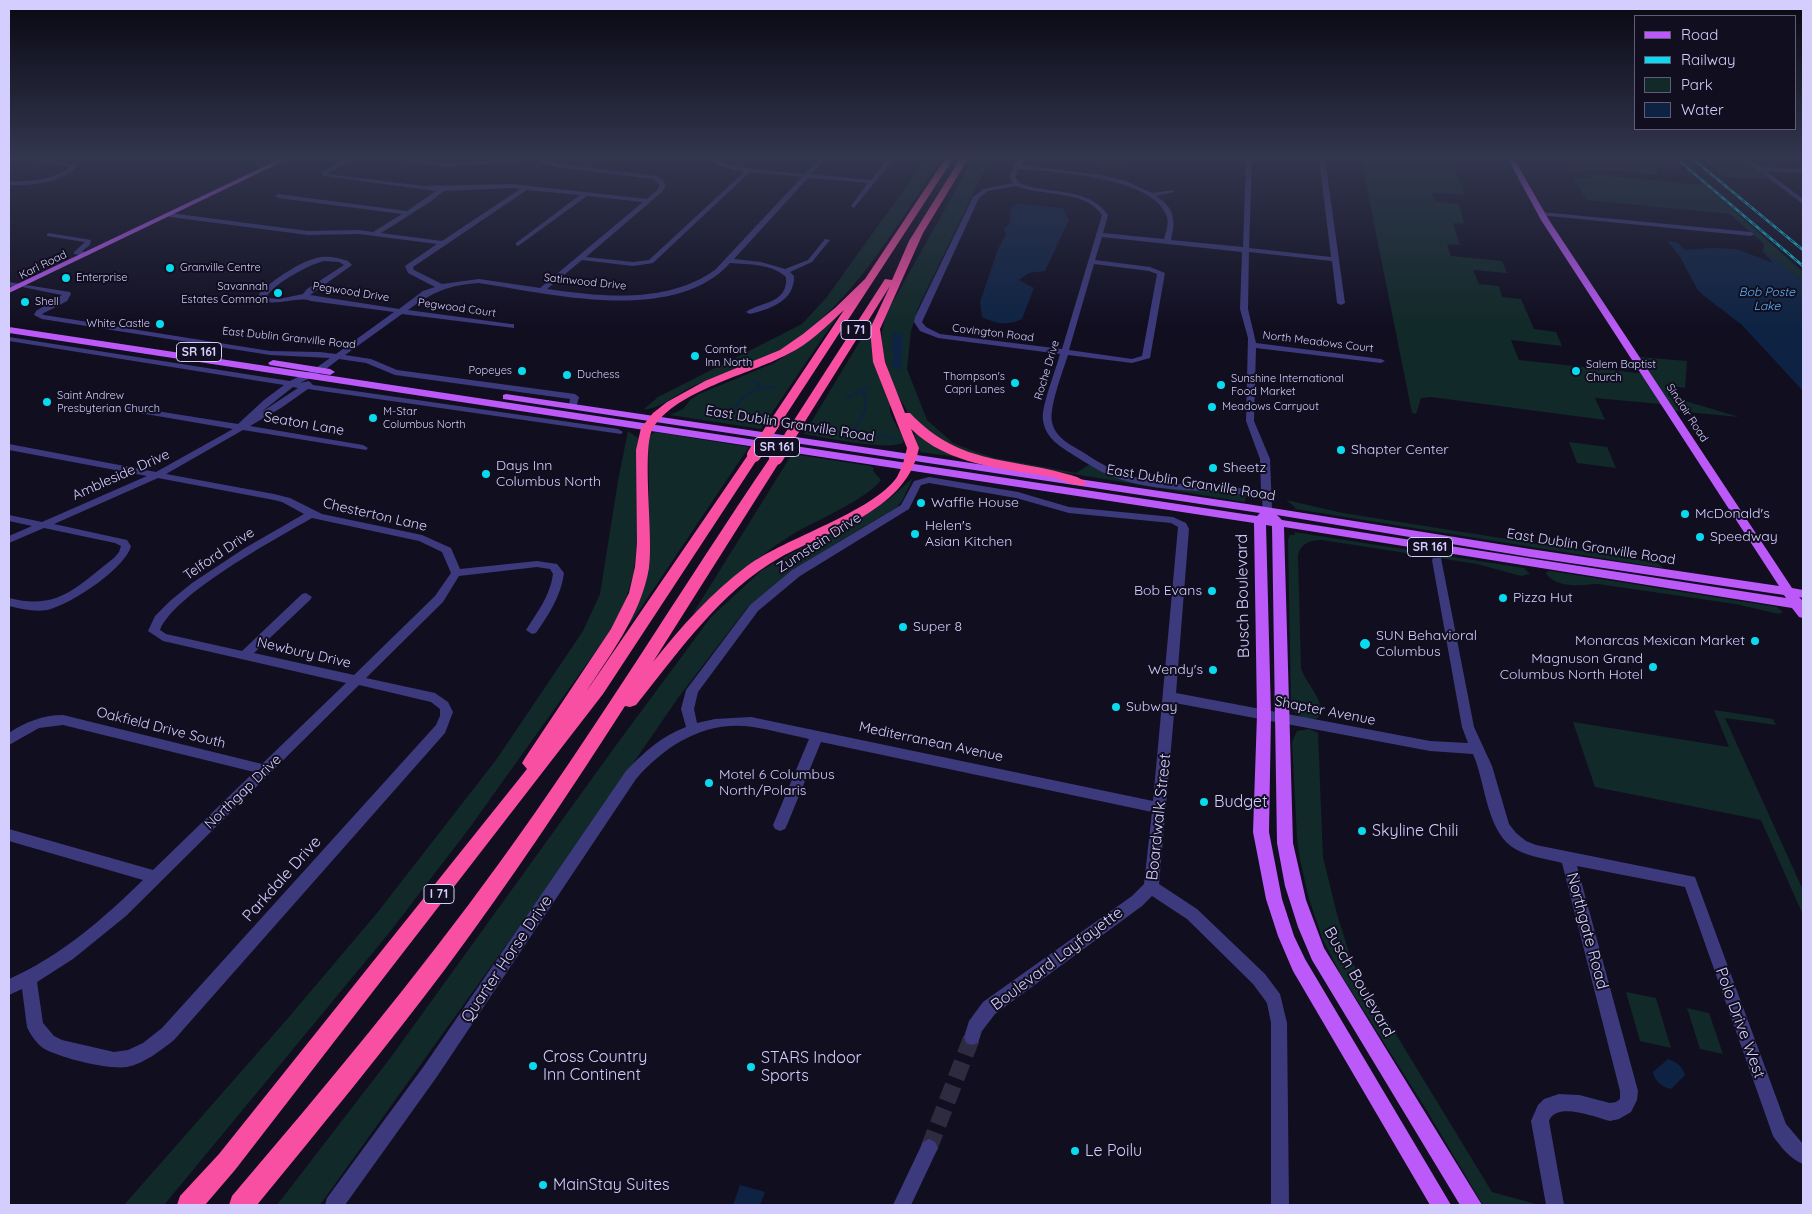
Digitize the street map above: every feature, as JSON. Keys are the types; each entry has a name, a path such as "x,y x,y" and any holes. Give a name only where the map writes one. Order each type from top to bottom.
{"highway":[{"name":"I 71","path":"189,1205 227,1162 508,806 597,690 911,216"},
{"name":"I 71","path":"241,1205 408,1000 466,924 586,753 930,216"},
{"path":"586,753 704,612 735,582 773,556 878,500 901,480 913,448 879,362 875,329 919,233"},
{"path":"508,806 534,759 618,631 636,593 642,567 644,544 643,435 650,423 682,396 784,352 799,343 820,327 868,281"},
{"path":"899,409 928,437 962,456 994,464 1064,475 1077,487"}],"main road":[{"name":"Karl Road","path":"9,290 82,259 87,254 167,216"},
{"name":"Sinclair Road","path":"1543,216 1786,591 1801,604"},
{"name":"Karl Road","path":"9,295 22,286"},
{"name":"East Dublin Granville Road","path":"9,322 456,399 650,423 1786,591"},
{"name":"East Dublin Granville Road","path":"9,330 304,382 317,374 573,406 650,423"},
{"name":"East Dublin Granville Road","path":"1264,515 1278,523 1801,604"},
{"name":"Busch Boulevard","path":"1264,515 1264,715 1261,832 1270,883 1286,936 1299,965 1441,1205"},
{"name":"Busch Boulevard","path":"1278,523 1285,843 1289,872 1306,926 1318,954 1472,1205"}],"street":[{"path":"182,216 308,233 359,232 442,243"},
{"path":"374,234 404,216"},
{"path":"439,286 408,268 412,263 483,216"},
{"path":"518,244 557,216"},
{"path":"543,289 631,216"},
{"path":"580,258 645,264 655,260 701,216"},
{"name":"Satinwood Drive","path":"317,374 337,357 426,293 439,286 479,281 608,298 639,298 670,294 699,284 718,272 770,216"},
{"name":"Covington Road","path":"967,216 919,317 920,325 928,332 944,338 1128,361 1140,361 1146,358 1161,274 1150,268 1092,262"},
{"name":"Roche Drive","path":"1105,216 1048,413 1047,424 1054,436 1068,448 1123,477 1192,488 1216,488 1265,494"},
{"path":"1167,242 1171,223 1170,216"},
{"path":"1247,216 1244,309 1252,345 1250,421 1253,434 1264,452 1264,515"},
{"path":"1329,216 1341,303"},
{"path":"1559,216 1751,234"},
{"path":"49,235 89,241 88,244 76,252 87,254"},
{"path":"1100,235 1335,259"},
{"path":"786,271 810,262 827,240"},
{"name":"Pegwood Drive","path":"306,296 310,291 348,265 346,262 334,260 314,261 268,289 262,296 263,299 268,301 306,296 401,311"},
{"path":"728,261 769,266 786,271 790,276 792,282 778,302 766,308 750,312"},
{"name":"East Dublin Granville Road","path":"9,284 67,294 64,299 38,315 42,317 270,353 310,353 368,361 395,372 575,397 573,406"},
{"name":"Pegwood Court","path":"401,311 511,326"},
{"path":"11,341 292,384"},
{"name":"North Meadows Court","path":"1252,345 1380,361"},
{"name":"East Dublin Granville Road","path":"304,382 618,432"},
{"name":"Ambleside Drive","path":"240,427 264,403 292,384 304,382"},
{"name":"Ambleside Drive","path":"9,540 157,475 202,451 278,406 304,382"},
{"path":"448,406 456,399"},
{"name":"Seaton Lane","path":"128,408 363,448"},
{"name":"Chesterton Lane","path":"9,448 286,500 311,514 338,522 422,538 447,550 456,573"},
{"name":"Zumstein Drive","path":"693,728 687,714 687,703 692,690 754,608 796,573 904,507 917,483 929,480 1018,495 1069,510"},
{"path":"1069,510 1077,487"},
{"name":"Boardwalk Street","path":"1069,510 1173,520 1182,525 1184,530 1160,808 1151,887 1192,914 1259,979 1274,1000 1278,1023 1280,1205"},
{"name":"Telford Drive","path":"154,629 157,619 184,595 220,569 311,514"},
{"path":"9,518 118,540 126,546 124,553 118,560 71,596 49,605 36,607 9,602"},
{"name":"Northgate Road","path":"1437,560 1468,727 1485,766 1500,822 1506,834 1519,845 1568,859 1629,1091 1629,1099 1624,1108 1617,1111 1610,1112 1562,1101 1552,1102 1543,1109 1540,1121 1555,1205"},
{"path":"456,573 528,564 553,566 559,573 558,588 532,630"},
{"name":"Northgap Drive","path":"9,987 29,979 83,944 121,911 439,599 456,573"},
{"path":"245,655 306,598"},
{"name":"Newbury Drive","path":"154,629 163,637 435,698 443,703 447,710"},
{"name":"Shapter Avenue","path":"1170,697 1430,746 1476,748"},
{"name":"Parkdale Drive","path":"29,979 35,1027 48,1042 103,1059 114,1060 128,1058 149,1049 168,1034 440,730 446,719 447,710"},
{"name":"Oakfield Drive South","path":"9,740 28,727 48,720 63,720 265,770"},
{"name":"Mediterranean Avenue","path":"693,728 719,722 751,722 1160,808"},
{"name":"Quarter Horse Drive","path":"334,1205 430,1072 631,776 657,748 693,728"},
{"path":"780,825 817,735"},
{"path":"9,835 156,877"},
{"name":"Polo Drive West","path":"1568,859 1690,882 1779,1130 1790,1144 1803,1155"},
{"name":"Boulevard Layfayette","path":"972,1037 976,1027 989,1008 1137,901 1151,887"},
{"path":"902,1205 929,1148"}],"green space":[{"path":"885,216 903,216 852,287 808,331 772,355 698,384 656,407 644,409 658,397 802,324 826,298"},
{"path":"941,216 963,216 918,308 911,331 907,369 927,420 953,443 995,458 1076,473 1090,464 1114,477 1246,494 1245,502 999,462 947,445 911,418 896,392 885,361 882,344 882,331 886,314"},
{"path":"1372,216 1462,216 1464,224 1453,223 1460,245 1447,244 1451,256 1502,261 1507,273 1473,270 1479,284 1499,286 1502,297 1521,299 1534,329 1556,332 1562,346 1511,340 1519,360 1638,373 1648,371 1640,357 1687,361 1685,388 1666,385 1669,396 1739,417 1675,411 1660,404 1595,398 1605,420 1431,397 1421,398 1416,414 1412,413"},
{"path":"1732,216 1740,216 1803,272 1803,281 1763,251 1764,244"},
{"path":"839,314 761,429 670,415 683,409 690,400 699,394 774,363 809,341"},
{"path":"875,316 872,330 891,413 904,440 903,443 895,445 870,444 804,434"},
{"path":"628,431 638,438 637,545 633,576 625,602 611,630 468,830 389,933 164,1205 124,1205 289,1017 377,913 496,760 583,631 600,594"},
{"path":"655,432 749,447 630,624 626,623 647,555 648,437"},
{"path":"916,433 957,457 920,452 914,434"},
{"path":"1569,442 1607,447 1616,468 1577,463"},
{"path":"792,454 870,466 874,468 873,471 881,480 864,495 800,530 764,554 727,583 692,615"},
{"path":"913,478 897,507 792,570 747,608 678,698 560,870 320,1205 277,1205 391,1057 711,617 762,570 889,499"},
{"path":"1286,500 1343,513 1658,563 1663,568 1295,509"},
{"path":"1294,532 1524,568 1530,574 1521,576 1477,564 1322,540 1307,543 1301,548 1298,555 1301,668 1321,708 1321,714 1318,718 1310,719 1295,713 1291,705 1288,539 1290,535 1295,535"},
{"path":"1550,571 1777,607 1783,612 1779,614 1735,604 1598,584 1565,584 1547,575 1546,572"},
{"path":"1714,710 1773,719 1776,725 1725,718 1803,890 1803,915 1761,820 1595,787 1573,722 1729,747"},
{"path":"1309,729 1318,733 1323,857 1337,914 1352,962 1492,1192 1539,1205 1483,1205 1427,1111 1340,973 1323,940 1309,899 1297,838 1292,742 1297,731"},
{"path":"1626,992 1656,998 1671,1048 1640,1041"},
{"path":"1687,1008 1709,1013 1723,1054 1700,1049"}],"water":[{"path":"1010,216 1067,216 1069,220 1045,271 1029,273 1019,280 1034,288 1022,319 1012,323 1002,323 982,317 980,302 998,249 1006,235 1004,229 1009,224"},
{"name":"Bob Poste Lake","path":"1667,241 1678,243 1685,250 1736,249 1773,263 1762,251 1764,251 1803,281 1803,391 1742,325 1697,289 1679,255"},
{"path":"892,333 903,334 901,370 894,368 891,363 895,357 891,350 893,346"},
{"path":"1668,1059 1679,1065 1685,1075 1671,1089 1659,1083 1653,1072"},
{"path":"740,1185 765,1192 760,1205 733,1205"}],"waterway":[{"path":"752,379 760,386"},
{"path":"727,416 747,395 759,389 774,387"},
{"path":"863,390 870,387"},
{"path":"846,398 863,390"},
{"path":"863,390 866,409 854,431 897,439"}],"tunnel":[{"path":"929,1148 972,1037"}],"railway":[{"path":"1744,216 1803,266"},
{"path":"1761,216 1803,250"}],"place":[{"name":"Granville Centre","path":"170,268"},
{"name":"Enterprise","path":"66,278"},
{"name":"Savannah Estates Common","path":"278,293"},
{"name":"Shell","path":"25,302"},
{"name":"White Castle","path":"160,324"},
{"name":"Comfort Inn North","path":"695,356"},
{"name":"Popeyes","path":"522,371"},
{"name":"Salem Baptist Church","path":"1576,371"},
{"name":"Duchess","path":"567,375"},
{"name":"Thompson's Capri Lanes","path":"1015,383"},
{"name":"Sunshine International Food Market","path":"1221,385"},
{"name":"Saint Andrew Presbyterian Church","path":"47,402"},
{"name":"Meadows Carryout","path":"1212,407"},
{"name":"M-Star Columbus North","path":"373,418"},
{"name":"Shapter Center","path":"1341,450"},
{"name":"Sheetz","path":"1213,468"},
{"name":"Days Inn Columbus North","path":"486,474"},
{"name":"Waffle House","path":"921,503"},
{"name":"McDonald's","path":"1685,514"},
{"name":"Helen's Asian Kitchen","path":"915,534"},
{"name":"Speedway","path":"1700,537"},
{"name":"Bob Evans","path":"1212,591"},
{"name":"Pizza Hut","path":"1503,598"},
{"name":"Super 8","path":"903,627"},
{"name":"Monarcas Mexican Market","path":"1755,641"},
{"name":"SUN Behavioral Columbus","path":"1365,644"},
{"name":"Magnuson Grand Columbus North Hotel","path":"1653,667"},
{"name":"Wendy's","path":"1213,670"},
{"name":"Subway","path":"1116,707"},
{"name":"Motel 6 Columbus North/Polaris","path":"709,783"},
{"name":"Budget","path":"1204,802"},
{"name":"Skyline Chili","path":"1362,831"},
{"name":"Cross Country Inn Continent","path":"533,1066"},
{"name":"STARS Indoor Sports","path":"751,1067"},
{"name":"Le Poilu","path":"1075,1151"},
{"name":"MainStay Suites","path":"543,1185"}]}
